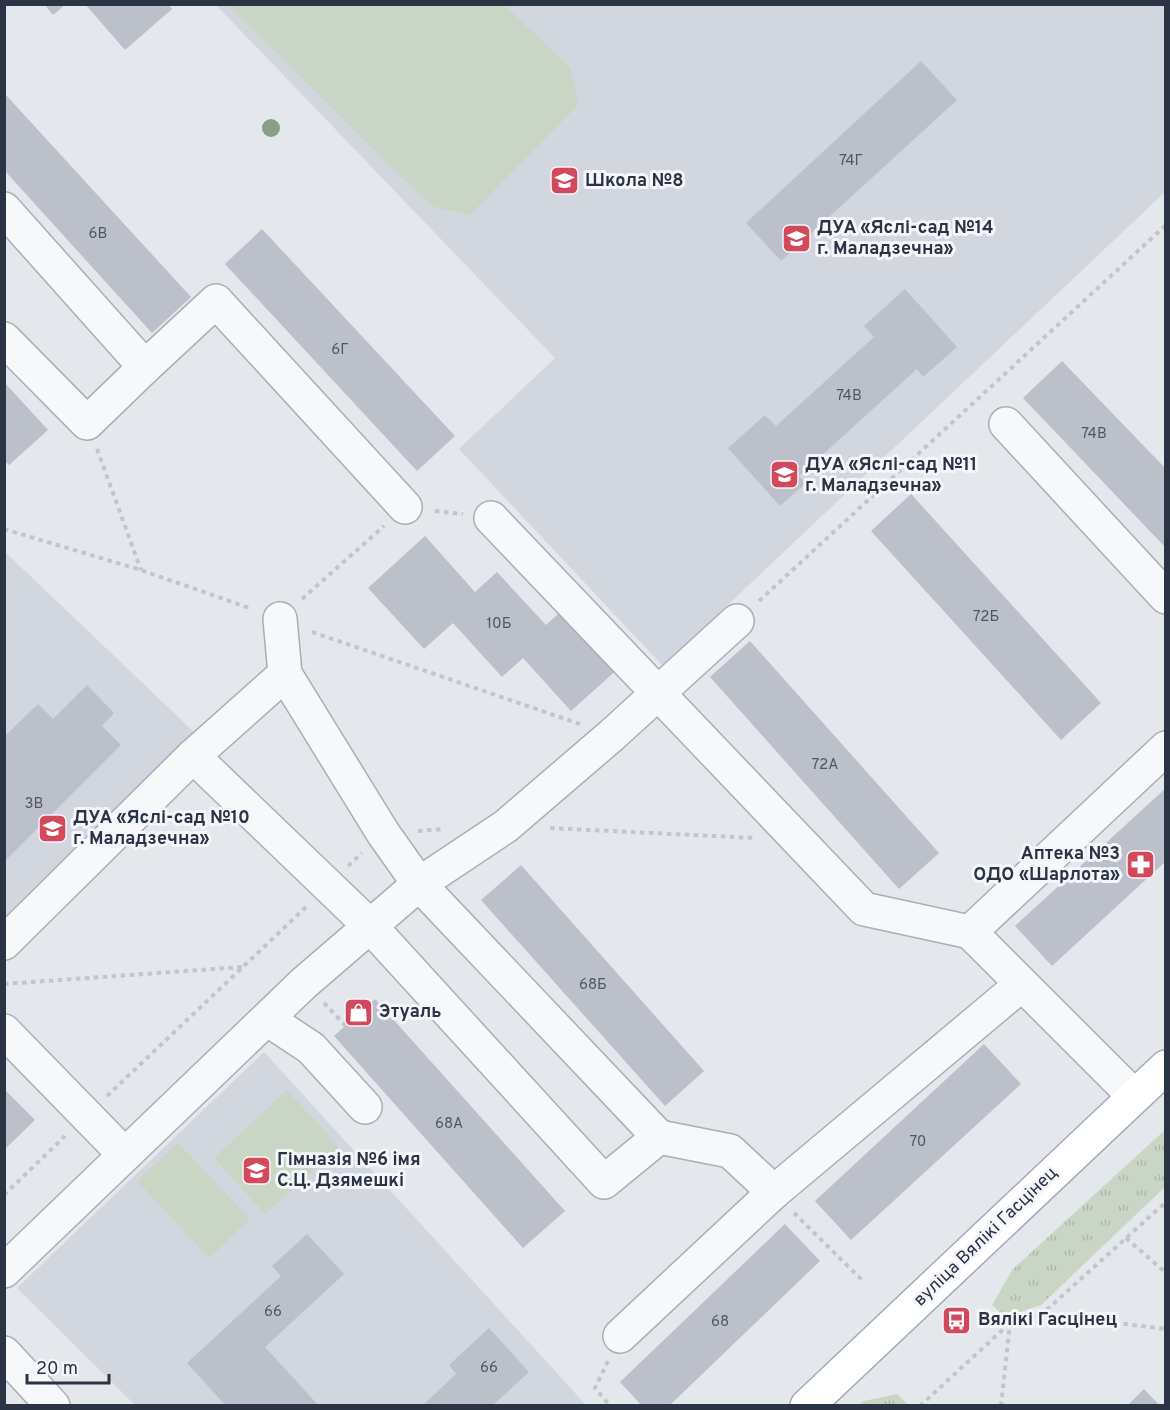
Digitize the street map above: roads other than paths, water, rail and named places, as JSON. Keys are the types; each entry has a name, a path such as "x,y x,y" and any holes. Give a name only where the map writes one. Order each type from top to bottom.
{"main road":[{"name":"вуліца Вялікі Гасцінец","path":"807,1406 1166,1067"}],"street":[{"path":"4,209 145,367"},
{"path":"4,339 87,423 216,302 405,507"},
{"path":"1006,424 1166,597"},
{"path":"491,518 864,909 970,932 1134,1096"},
{"path":"280,619 285,674 383,832 419,884 659,1137 730,1151 774,1192"},
{"path":"4,1271 267,1019 370,926 419,884 506,826 659,693 737,621"},
{"path":"4,943 193,756 285,674"},
{"path":"970,932 1166,748"},
{"path":"193,756 370,926 604,1182 659,1137"},
{"path":"620,1336 774,1192 1021,985"},
{"path":"267,1019 310,1048 365,1107"},
{"path":"4,1031 124,1155"},
{"path":"4,1353 53,1406"}],"place":[{"name":"Школа №8","path":"564,181"},
{"name":"ДУА «Яслі-сад №14 г. Маладзечна»","path":"796,238"},
{"name":"ДУА «Яслі-сад №11 г. Маладзечна»","path":"784,475"},
{"name":"ДУА «Яслі-сад №10 г. Маладзечна»","path":"52,828"},
{"name":"Аптека №3 ОДО «Шарлота»","path":"1141,864"},
{"name":"Этуаль","path":"358,1012"},
{"name":"Гімназія №6 iмя С.Ц. Дзямешкi","path":"256,1170"},
{"name":"Вялікі Гасцінец","path":"957,1320"}]}
